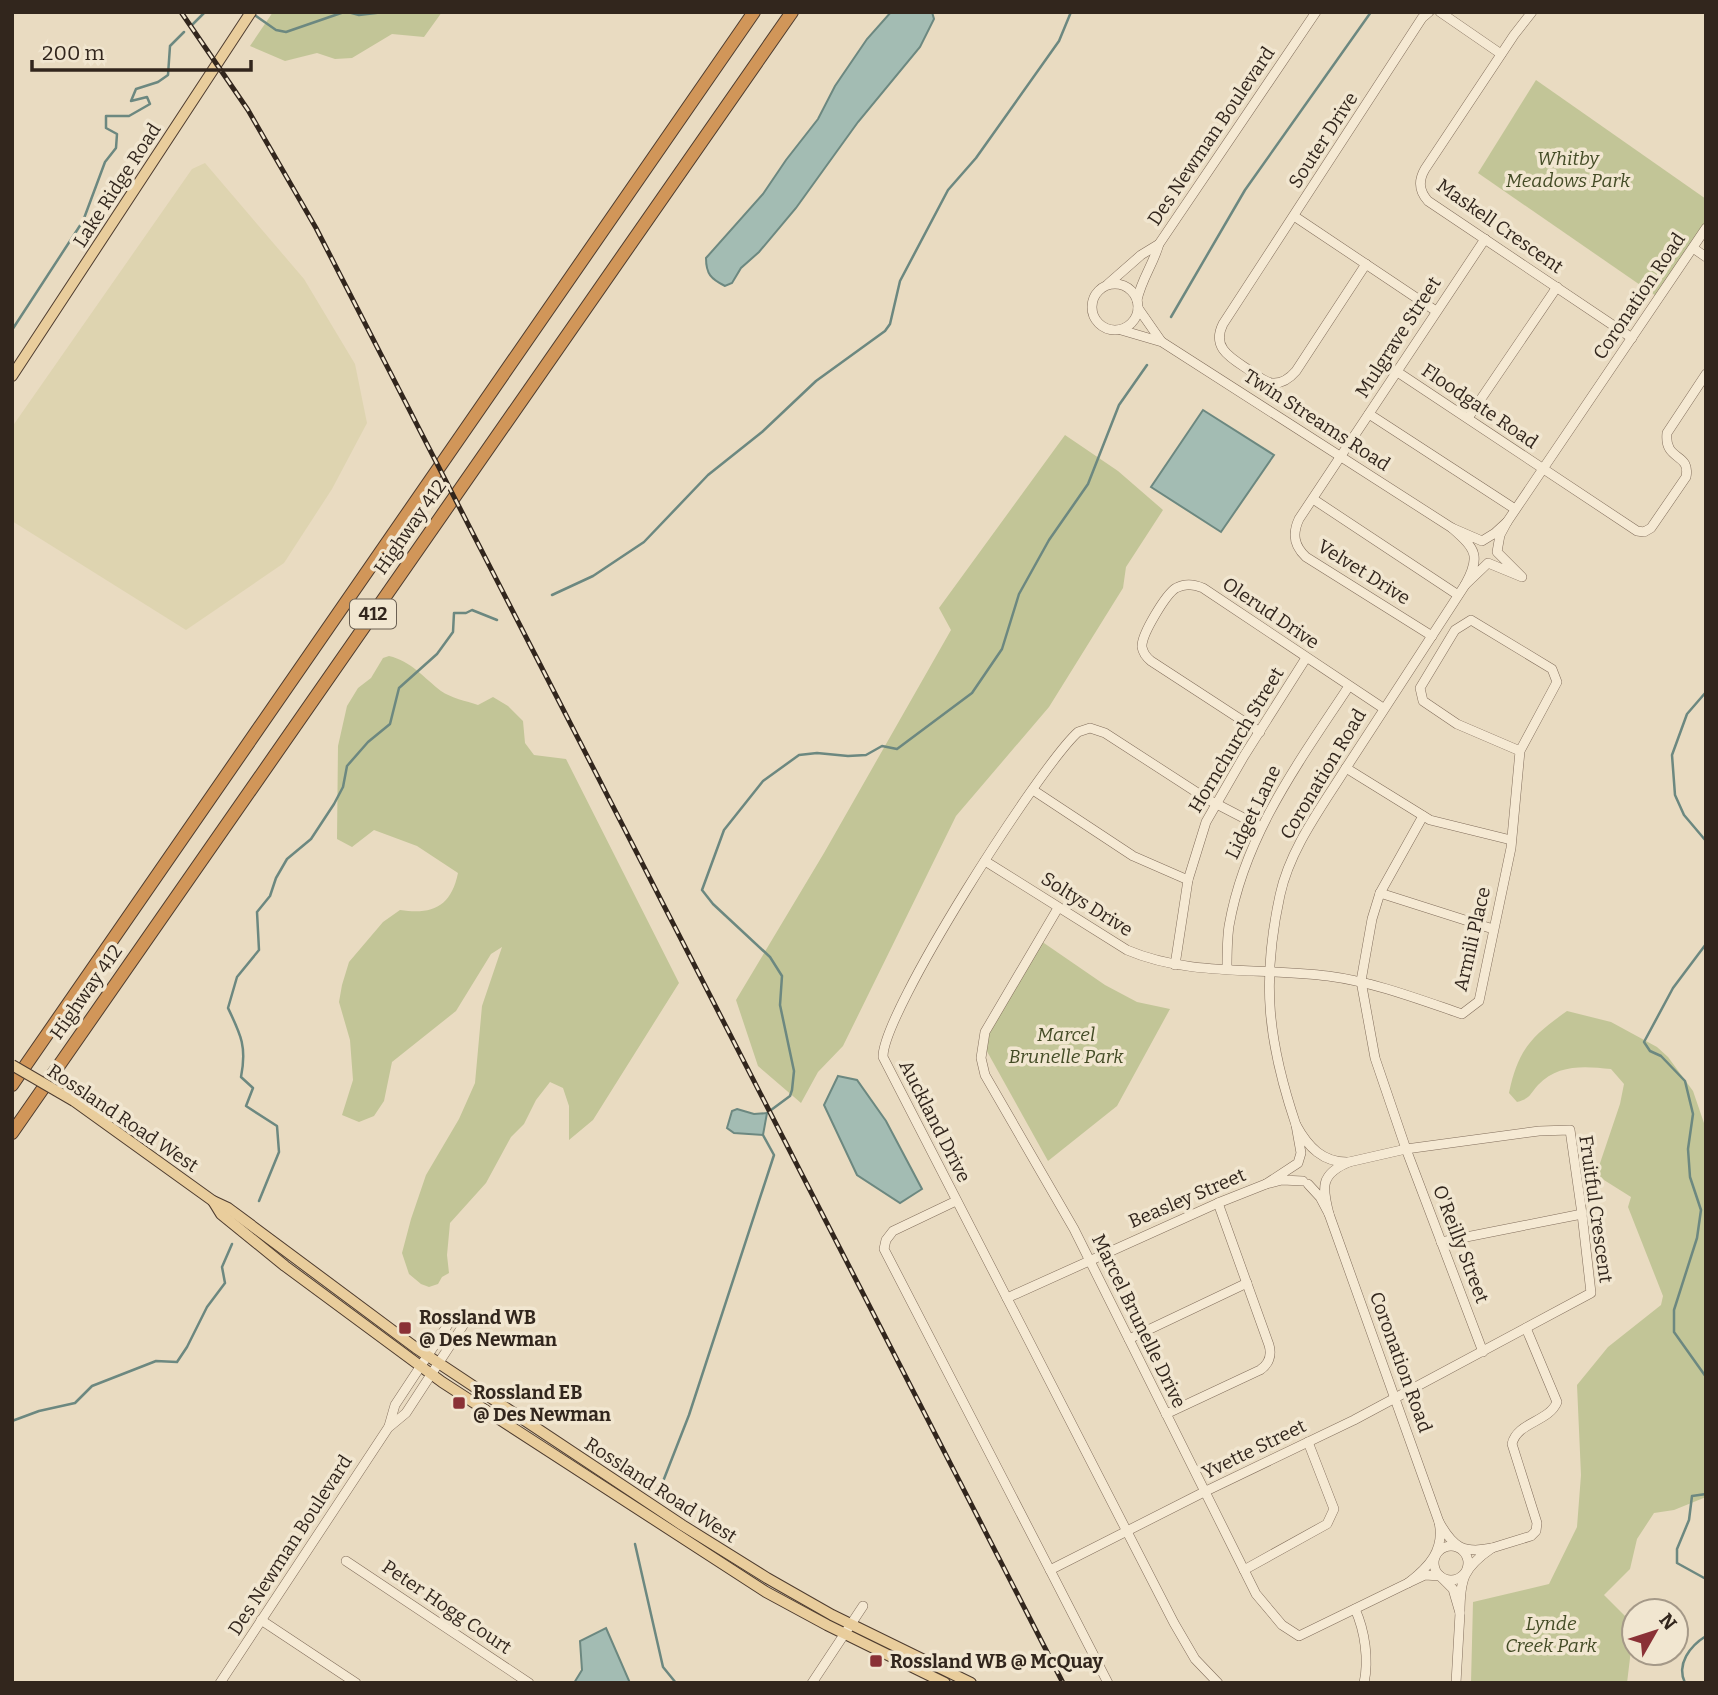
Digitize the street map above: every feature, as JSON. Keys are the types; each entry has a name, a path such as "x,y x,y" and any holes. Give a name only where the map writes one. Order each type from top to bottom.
{"highway":[{"name":"Highway 412","path":"12,1085 754,12"},
{"name":"Highway 412","path":"12,1133 792,12"}],"main road":[{"name":"Lake Ridge Road","path":"12,376 251,12"},
{"name":"Rossland Road West","path":"12,1065 75,1101 213,1201 228,1208 438,1363 714,1545 847,1629 971,1683"},
{"name":"Rossland Road West","path":"213,1201 221,1214 285,1266 431,1375 722,1565 945,1683"}],"street":[{"name":"Des Newman Boulevard","path":"1138,304 1141,283 1155,260 1159,244 1316,12"},
{"name":"Souter Drive","path":"1430,12 1422,18 1294,216 1436,311"},
{"path":"1440,12 1501,54"},
{"name":"Maskell Crescent","path":"1532,12 1425,169 1420,184 1421,191 1427,201 1632,338"},
{"path":"1294,216 1220,331 1222,349 1255,374 1273,383 1291,377 1366,264"},
{"name":"Coronation Road","path":"1497,552 1500,535 1515,509 1706,228"},
{"name":"Mulgrave Street","path":"1342,456 1485,239"},
{"name":"Des Newman Boulevard","path":"1105,286 1159,244"},
{"path":"1693,248 1706,257"},
{"path":"1120,285 1128,288 1138,304 1133,322 1121,330 1113,331 1100,325 1092,312 1094,297 1105,286 1120,285"},
{"path":"1468,418 1557,287"},
{"name":"Twin Streams Road","path":"1138,304 1163,342"},
{"name":"Twin Streams Road","path":"1121,330 1163,342 1452,528 1482,541"},
{"name":"Floodgate Road","path":"1396,371 1637,531 1644,532 1651,528 1686,477 1684,461 1670,452 1666,444 1667,433 1706,374"},
{"path":"1369,414 1515,509"},
{"name":"Velvet Drive","path":"1342,456 1299,519 1294,540 1300,551 1432,636"},
{"path":"1313,499 1458,595"},
{"name":"Coronation Road","path":"1482,541 1507,522"},
{"name":"Twin Streams Road","path":"1452,528 1469,544 1475,554"},
{"path":"1482,541 1493,543 1497,552 1522,577 1480,562 1475,554 1476,545 1482,541"},
{"path":"1488,563 1494,559 1497,552"},
{"name":"Coronation Road","path":"1298,1163 1300,1143 1276,1061 1268,1007 1268,973 1280,893 1308,828 1383,708 1465,585 1473,570 1475,554"},
{"name":"Coronation Road","path":"1465,585 1488,563"},
{"name":"Olerud Drive","path":"1260,732 1146,656 1142,647 1143,637 1175,589 1187,584 1196,585 1383,708"},
{"name":"Armili Place","path":"1227,969 1325,975 1361,981 1462,1014 1479,1001 1511,840 1520,751 1557,682 1552,669 1471,620 1455,631 1420,688 1423,701 1457,724 1520,751"},
{"name":"Hornchurch Street","path":"1175,965 1188,880 1206,822 1306,658"},
{"name":"Lidget Lane","path":"1227,969 1233,909 1244,867 1261,827 1280,789 1349,685"},
{"name":"Auckland Drive","path":"1218,1683 1185,1646 887,1066 883,1048 927,958 985,861 1033,790 1078,732 1090,728 1105,733 1216,803 1261,827"},
{"path":"1346,768 1430,820 1511,840"},
{"path":"1033,790 1133,856 1188,880"},
{"path":"1361,981 1372,919 1380,893 1423,816"},
{"name":"Soltys Drive","path":"985,861 1127,950 1149,960 1227,969"},
{"path":"1380,893 1493,929"},
{"name":"Marcel Brunelle Drive","path":"1058,908 988,1024 982,1041 981,1058 985,1076 1060,1203 1090,1260 1256,1594 1282,1625 1298,1636 1425,1575 1440,1576"},
{"name":"O'Reilly Street","path":"1361,981 1375,1058 1406,1149 1483,1352"},
{"name":"Coronation Road","path":"1296,1125 1304,1140 1321,1155"},
{"name":"Fruitful Crescent","path":"1326,1178 1335,1168 1349,1162 1406,1149 1539,1131 1570,1130 1591,1293 1396,1398"},
{"path":"1310,1153 1321,1155 1328,1163 1326,1178 1318,1184 1305,1183 1297,1173 1298,1163 1310,1153"},
{"name":"Fruitful Crescent","path":"1321,1155 1334,1161 1349,1162"},
{"name":"Beasley Street","path":"1266,1184 1298,1163"},
{"name":"Coronation Road","path":"1326,1178 1324,1195 1329,1214 1439,1522 1444,1532 1459,1548"},
{"name":"Beasley Street","path":"1007,1298 1266,1184 1282,1180 1305,1183"},
{"name":"Coronation Road","path":"1305,1183 1320,1197 1329,1214"},
{"path":"956,1201 893,1231 886,1240 884,1249 1108,1683"},
{"path":"1166,1414 1260,1370 1268,1362 1271,1351 1218,1203"},
{"path":"1441,1242 1582,1214"},
{"path":"1129,1339 1247,1283"},
{"name":"Des Newman Boulevard","path":"220,1683 388,1427 395,1405 453,1317"},
{"name":"Des Newman Boulevard","path":"388,1427 406,1413 464,1324"},
{"path":"1460,1613 1452,1589 1434,1567 1435,1556 1442,1548 1448,1546 1475,1551 1531,1536 1536,1531 1537,1522 1512,1444 1518,1432 1553,1411 1557,1402 1526,1328"},
{"name":"Yvette Street","path":"1049,1570 1396,1398"},
{"path":"1244,1570 1327,1524 1331,1519 1334,1509 1308,1442"},
{"name":"Coronation Road","path":"1435,1556 1441,1534 1439,1522"},
{"path":"1440,1576 1456,1579 1495,1547"},
{"path":"1457,1683 1461,1585 1468,1561 1459,1548"},
{"name":"Marcel Brunelle Drive","path":"1408,1583 1426,1569 1435,1556"},
{"name":"Peter Hogg Court","path":"346,1561 529,1683"},
{"path":"812,1683 863,1606"},
{"path":"1355,1609 1364,1640 1364,1683"},
{"path":"261,1620 356,1683"}],"shaded area":[{"path":"205,163 304,279 355,364 367,423 332,489 284,563 186,630 12,521 12,427 192,169"}],"green space":[{"path":"273,12 442,12 424,37 392,34 352,58 335,59 317,53 285,61 250,46"},
{"name":"Whitby Meadows Park","path":"1536,80 1706,199 1706,227 1659,298 1478,173"},
{"path":"1065,435 1118,471 1163,510 1126,567 1123,588 1049,707 956,816 843,1046 818,1072 801,1103 758,1066 736,1000 824,853 951,630 939,608"},
{"path":"389,656 411,666 441,691 454,697 478,705 493,697 508,706 523,721 525,743 534,755 566,759 679,983 593,1120 569,1140 569,1106 563,1088 550,1082 536,1100 524,1124 511,1137 486,1183 450,1223 447,1255 449,1273 442,1277 438,1284 429,1287 409,1274 402,1253 426,1175 459,1119 475,1083 482,1006 502,947 491,954 456,1011 392,1062 384,1101 374,1116 359,1122 342,1115 353,1080 350,1040 339,1002 349,962 383,922 400,910 422,911 445,901 455,885 458,873 417,846 374,830 352,847 337,839 338,746 347,706 358,688 371,678 383,658"},
{"name":"Marcel Brunelle Park","path":"1041,941 1105,985 1137,1002 1170,1009 1117,1106 1048,1161 984,1046 989,1028"},
{"name":"Lynde Creek Park","path":"1567,1011 1611,1022 1657,1047 1668,1057 1693,1091 1706,1129 1706,1497 1674,1510 1654,1513 1637,1539 1630,1569 1604,1595 1620,1611 1620,1667 1629,1667 1627,1683 1471,1683 1473,1602 1549,1584 1577,1527 1581,1475 1577,1385 1608,1347 1661,1305 1663,1296 1628,1207 1631,1197 1596,1175 1624,1084 1611,1069 1581,1067 1554,1073 1522,1101 1517,1102 1509,1093 1522,1054 1544,1028"}],"water":[{"path":"891,12 932,12 934,19 920,47 858,122 796,208 759,252 741,268 732,283 725,286 716,281 708,272 706,258 763,194 818,119 835,86 867,39"},
{"path":"1203,410 1274,455 1221,532 1151,487"},
{"path":"838,1076 857,1080 886,1121 922,1189 900,1203 857,1175 824,1105"},
{"path":"737,1109 754,1114 767,1113 763,1135 734,1133 727,1128 732,1111"},
{"path":"606,1628 630,1683 574,1683 582,1670 580,1641"}],"waterway":[{"path":"191,26 205,12"},
{"path":"256,16 276,30 286,32 344,12"},
{"path":"348,12 359,15 384,12"},
{"path":"552,595 593,576 644,542 708,475 762,432 816,381 885,331 890,324 900,281 948,190 976,158 1059,41 1071,12"},
{"path":"1171,317 1245,190 1371,12"},
{"path":"12,330 83,221 105,162 116,148 117,134 106,128 106,116 129,116 150,104 147,97 131,101 136,89 158,82 168,75 170,46 184,32"},
{"path":"767,1113 790,1096 792,1090 794,1071 780,1005 782,976 770,957 713,904 702,890 724,830 763,781 799,755 866,755 882,746 897,749 972,693 1002,649 1019,594 1049,540 1088,484 1119,405 1147,365"},
{"path":"259,1201 279,1152 277,1126 246,1106 253,1088 241,1077 242,1041 228,1008 237,977 259,950 257,912 270,896 287,859 311,839 334,804 343,787 347,766 368,742 390,724 399,688 437,654 453,632 454,613 472,610 497,620"},
{"path":"1706,692 1687,714 1672,755 1675,795 1684,815 1706,841"},
{"path":"1706,944 1673,988 1644,1042 1650,1051 1661,1056 1685,1081 1693,1114 1688,1149 1690,1177 1701,1210 1697,1238 1674,1310 1674,1332 1706,1377"},
{"path":"662,1484 689,1415 774,1155 763,1135"},
{"path":"12,1421 39,1411 75,1403 92,1386 156,1361 177,1362 207,1307 225,1283 222,1267 232,1244"},
{"path":"1706,1494 1692,1496 1689,1520 1677,1549 1677,1563 1706,1579"},
{"path":"635,1544 663,1667 676,1683"},
{"path":"1685,1683 1683,1662 1695,1645 1706,1636"}],"railway":[{"path":"181,12 248,110 316,228 1063,1683"}],"place":[{"name":"Rossland WB @ Des Newman","path":"405,1328"},
{"name":"Rossland EB @ Des Newman","path":"459,1403"},
{"name":"Rossland WB @ McQuay","path":"876,1661"}]}
